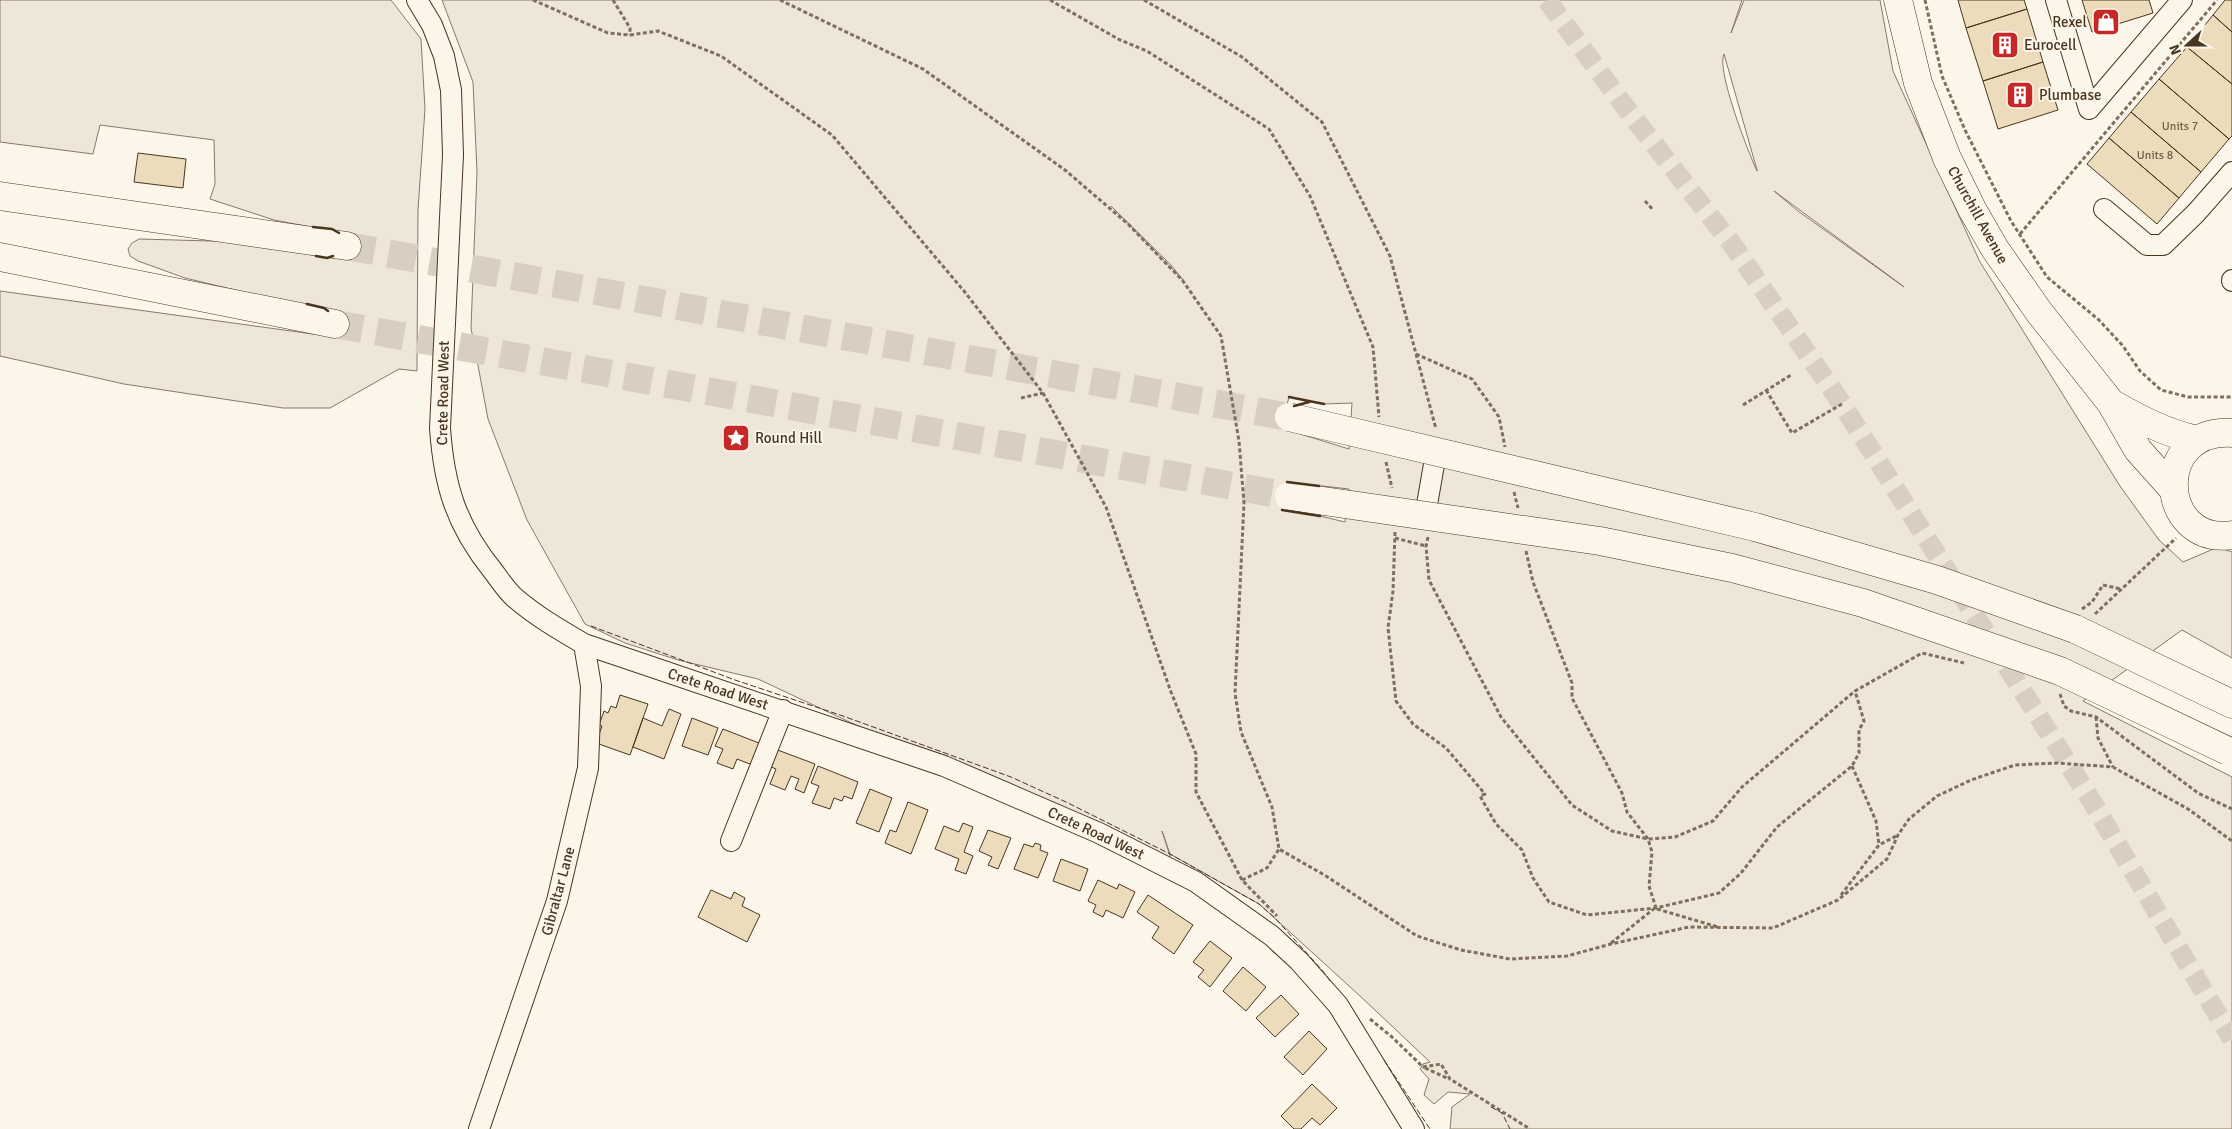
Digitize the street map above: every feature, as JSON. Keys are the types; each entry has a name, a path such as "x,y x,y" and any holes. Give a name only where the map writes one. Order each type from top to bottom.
{"highway":[{"name":"Churchill Avenue","path":"1898,0 1918,83 1947,158 1972,209 1995,249 2038,312 2111,404 2138,450 2173,489"},
{"path":"0,196 347,246"},
{"path":"0,257 334,324"},
{"path":"0,263 64,270"},
{"name":"Churchill Avenue","path":"2111,404 2146,423 2179,436 2197,440"},
{"path":"1289,417 1436,453 1755,526 1883,563 2075,629 2232,704"},
{"path":"2232,432 2213,434 2197,440 2188,447 2178,461 2173,477 2176,502 2182,514 2191,524 2203,531 2216,535 2232,535"},
{"path":"1289,496 1600,541 1732,568 1863,603 2060,671 2230,752"}],"street":[{"name":"Crete Road West","path":"417,0 432,25 444,56 452,90 453,155 440,428 442,462 450,495 462,524 478,552 513,596 547,623 584,644 944,766 1099,833 1196,882 1272,936 1299,960 1338,1005 1414,1129"},
{"path":"2056,0 2089,109 2181,1"},
{"path":"2104,209 2147,244 2162,245 2196,213 2232,172"},
{"path":"1425,516 1436,453"},
{"name":"Gibraltar Lane","path":"479,1129 558,901 588,768 591,686 584,644"},
{"path":"731,841 783,710"}],"path":[{"path":"533,0 608,32 630,35 658,31 722,56 832,135 964,291 1043,393 1106,507 1171,692 1196,754 1196,792 1242,880 1284,923"},
{"path":"613,0 630,28 630,35"},
{"path":"780,0 923,69 1065,170 1128,224 1183,281 1221,336 1239,441 1244,503 1235,693 1241,732 1262,777 1272,808 1279,850 1267,868 1242,880"},
{"path":"1925,0 1942,76 1965,130 2020,234 2047,276 2099,320 2123,346 2140,371 2161,390 2188,397 2232,397"},
{"path":"2020,234 2218,0"},
{"path":"1645,201 1653,210"},
{"path":"1416,354 1472,378 1499,417 1507,456"},
{"path":"1743,405 1791,375"},
{"path":"1766,390 1792,433 1842,404"},
{"path":"1021,398 1043,393"},
{"path":"1513,485 1519,514"},
{"path":"2093,617 2191,524"},
{"path":"1395,538 1426,546"},
{"path":"1525,543 1533,582 1572,683 1572,698 1622,793 1627,812 1648,839 1652,852 1649,886 1656,908"},
{"path":"1855,691 1922,653 1965,664"},
{"path":"2059,692 2064,706 2071,712 2096,717 2198,793 2232,809"},
{"path":"2096,717 2098,738 2113,767"},
{"path":"1279,850 1326,876 1417,936 1461,950 1510,958 1529,958 1567,956 1689,927 1773,928 1838,900 1887,859 1898,835 1909,819 1937,796 1971,780 2015,765 2057,763 2113,767 2188,809 2232,841"},
{"path":"1852,766 1876,821 1879,845"},
{"path":"1838,900 1879,845 1898,835"},
{"path":"1611,944 1656,908"},
{"path":"1656,908 1724,928"},
{"path":"1363,1012 1423,1067 1450,1079 1530,1129"},
{"path":"1423,1067 1440,1064 1450,1079"}],"shaded area":[{"path":"0,0 391,0 421,39 425,109 418,210 417,371 399,369 330,408 283,408 124,384 0,356 0,291 313,334 321,333 341,317 326,309 315,306 298,305 185,278 138,261 130,256 128,249 132,243 139,239 248,242 327,258 339,255 338,232 274,220 210,199 215,184 214,140 100,125 93,154 0,142"},
{"path":"442,0 1742,0 1731,33 1744,0 1880,0 1893,71 1980,262 2120,486 2159,540 2183,562 2218,547 2232,552 2232,658 2182,630 2083,701 2232,777 2232,1129 1450,1129 1452,1107 1470,1094 1448,1092 1434,1104 1424,1095 1429,1079 1420,1069 1423,1064 1430,1062 1259,904 1170,854 1162,831 1172,862 875,734 758,679 678,660 625,643 585,624 527,520 488,419 471,328 477,172 473,82","holes":["1724,54 1757,171 1734,111 1723,63","1774,191 1904,287 1798,211","1111,206 1171,265 1183,280","1289,397 1324,404 1352,403 1349,449 1281,428","1287,482 1349,489 1345,522 1282,510"]}],"building":[{"path":"1958,0 2024,0 2027,9 1966,28"},
{"name":"Rexel","path":"2082,0 2149,0 2153,13 2092,32"},
{"path":"2225,0 2232,0 2232,32 2213,15"},
{"name":"Eurocell","path":"2027,9 2043,62 1983,81 1966,28"},
{"path":"2213,15 2232,32 2232,84 2187,47"},
{"path":"2187,47 2232,84 2232,136 2229,139 2159,79"},
{"name":"Plumbase","path":"2043,62 2058,110 1998,129 1983,81"},
{"path":"2159,79 2229,139 2201,172 2131,112"},
{"path":"2131,112 2201,172 2179,198 2109,138"},
{"path":"2109,138 2179,198 2157,224 2087,164"},
{"path":"138,153 186,159 183,188 134,182"},
{"path":"620,695 648,704 630,755 596,743 602,726 599,725 604,711 608,713 611,706 616,708"},
{"path":"669,709 681,714 664,759 633,747 643,718 662,726"},
{"path":"692,718 718,728 708,755 682,746"},
{"path":"723,729 764,745 755,766 737,759 733,769 717,763 723,749 715,746"},
{"path":"775,749 815,764 804,793 795,789 799,779 791,776 785,790 770,784 776,769 769,766"},
{"path":"818,766 858,782 852,799 844,796 842,801 834,798 830,809 812,803 819,786 811,783"},
{"path":"870,789 892,798 879,832 856,823"},
{"path":"908,802 928,810 911,854 885,843 890,830 896,832"},
{"path":"963,823 973,827 964,852 973,856 966,874 955,870 959,859 935,849 944,826 959,832"},
{"path":"988,830 1011,838 998,869 988,865 992,857 979,851"},
{"path":"1035,843 1041,845 1040,850 1048,853 1038,878 1014,869 1024,844 1033,847"},
{"path":"1061,859 1088,869 1080,891 1053,881"},
{"path":"1098,880 1117,889 1119,884 1135,892 1123,918 1106,910 1103,917 1093,912 1096,905 1088,901"},
{"path":"711,890 731,899 734,892 745,898 742,906 760,915 747,942 698,917"},
{"path":"1148,895 1193,925 1174,954 1152,938 1159,927 1137,912"},
{"path":"1210,941 1232,958 1210,987 1198,977 1204,970 1193,962"},
{"path":"1243,967 1266,987 1246,1011 1223,991"},
{"path":"1281,995 1299,1014 1275,1037 1256,1018"},
{"path":"1309,1031 1327,1049 1303,1075 1284,1057"},
{"path":"1312,1084 1337,1108 1320,1125 1312,1118 1301,1129 1294,1129 1281,1116"}],"tunnel":[{"path":"1547,0 1619,99 1734,247 1842,404 2091,800 2232,1039"},
{"path":"347,246 1289,417"},
{"path":"335,324 1289,496"}],"fence":[{"path":"591,626 735,680 843,716 1011,777 1066,802 1170,854 1259,904 1275,918 1331,982"},
{"path":"1384,1060 1430,1129"},
{"path":"1491,1107 1502,1113 1510,1129"}],"wall":[{"path":"313,227 332,229 339,233"},
{"path":"316,256 327,258 333,256"},
{"path":"307,304 324,308 328,311"},
{"path":"1289,397 1324,404"},
{"path":"1294,406 1309,402"},
{"path":"1287,482 1319,486"},
{"path":"1282,510 1320,516"}],"place":[{"name":"Rexel","path":"2106,22"},
{"name":"Eurocell","path":"2005,45"},
{"name":"Plumbase","path":"2020,95"},
{"name":"Round Hill","path":"736,438"}]}
